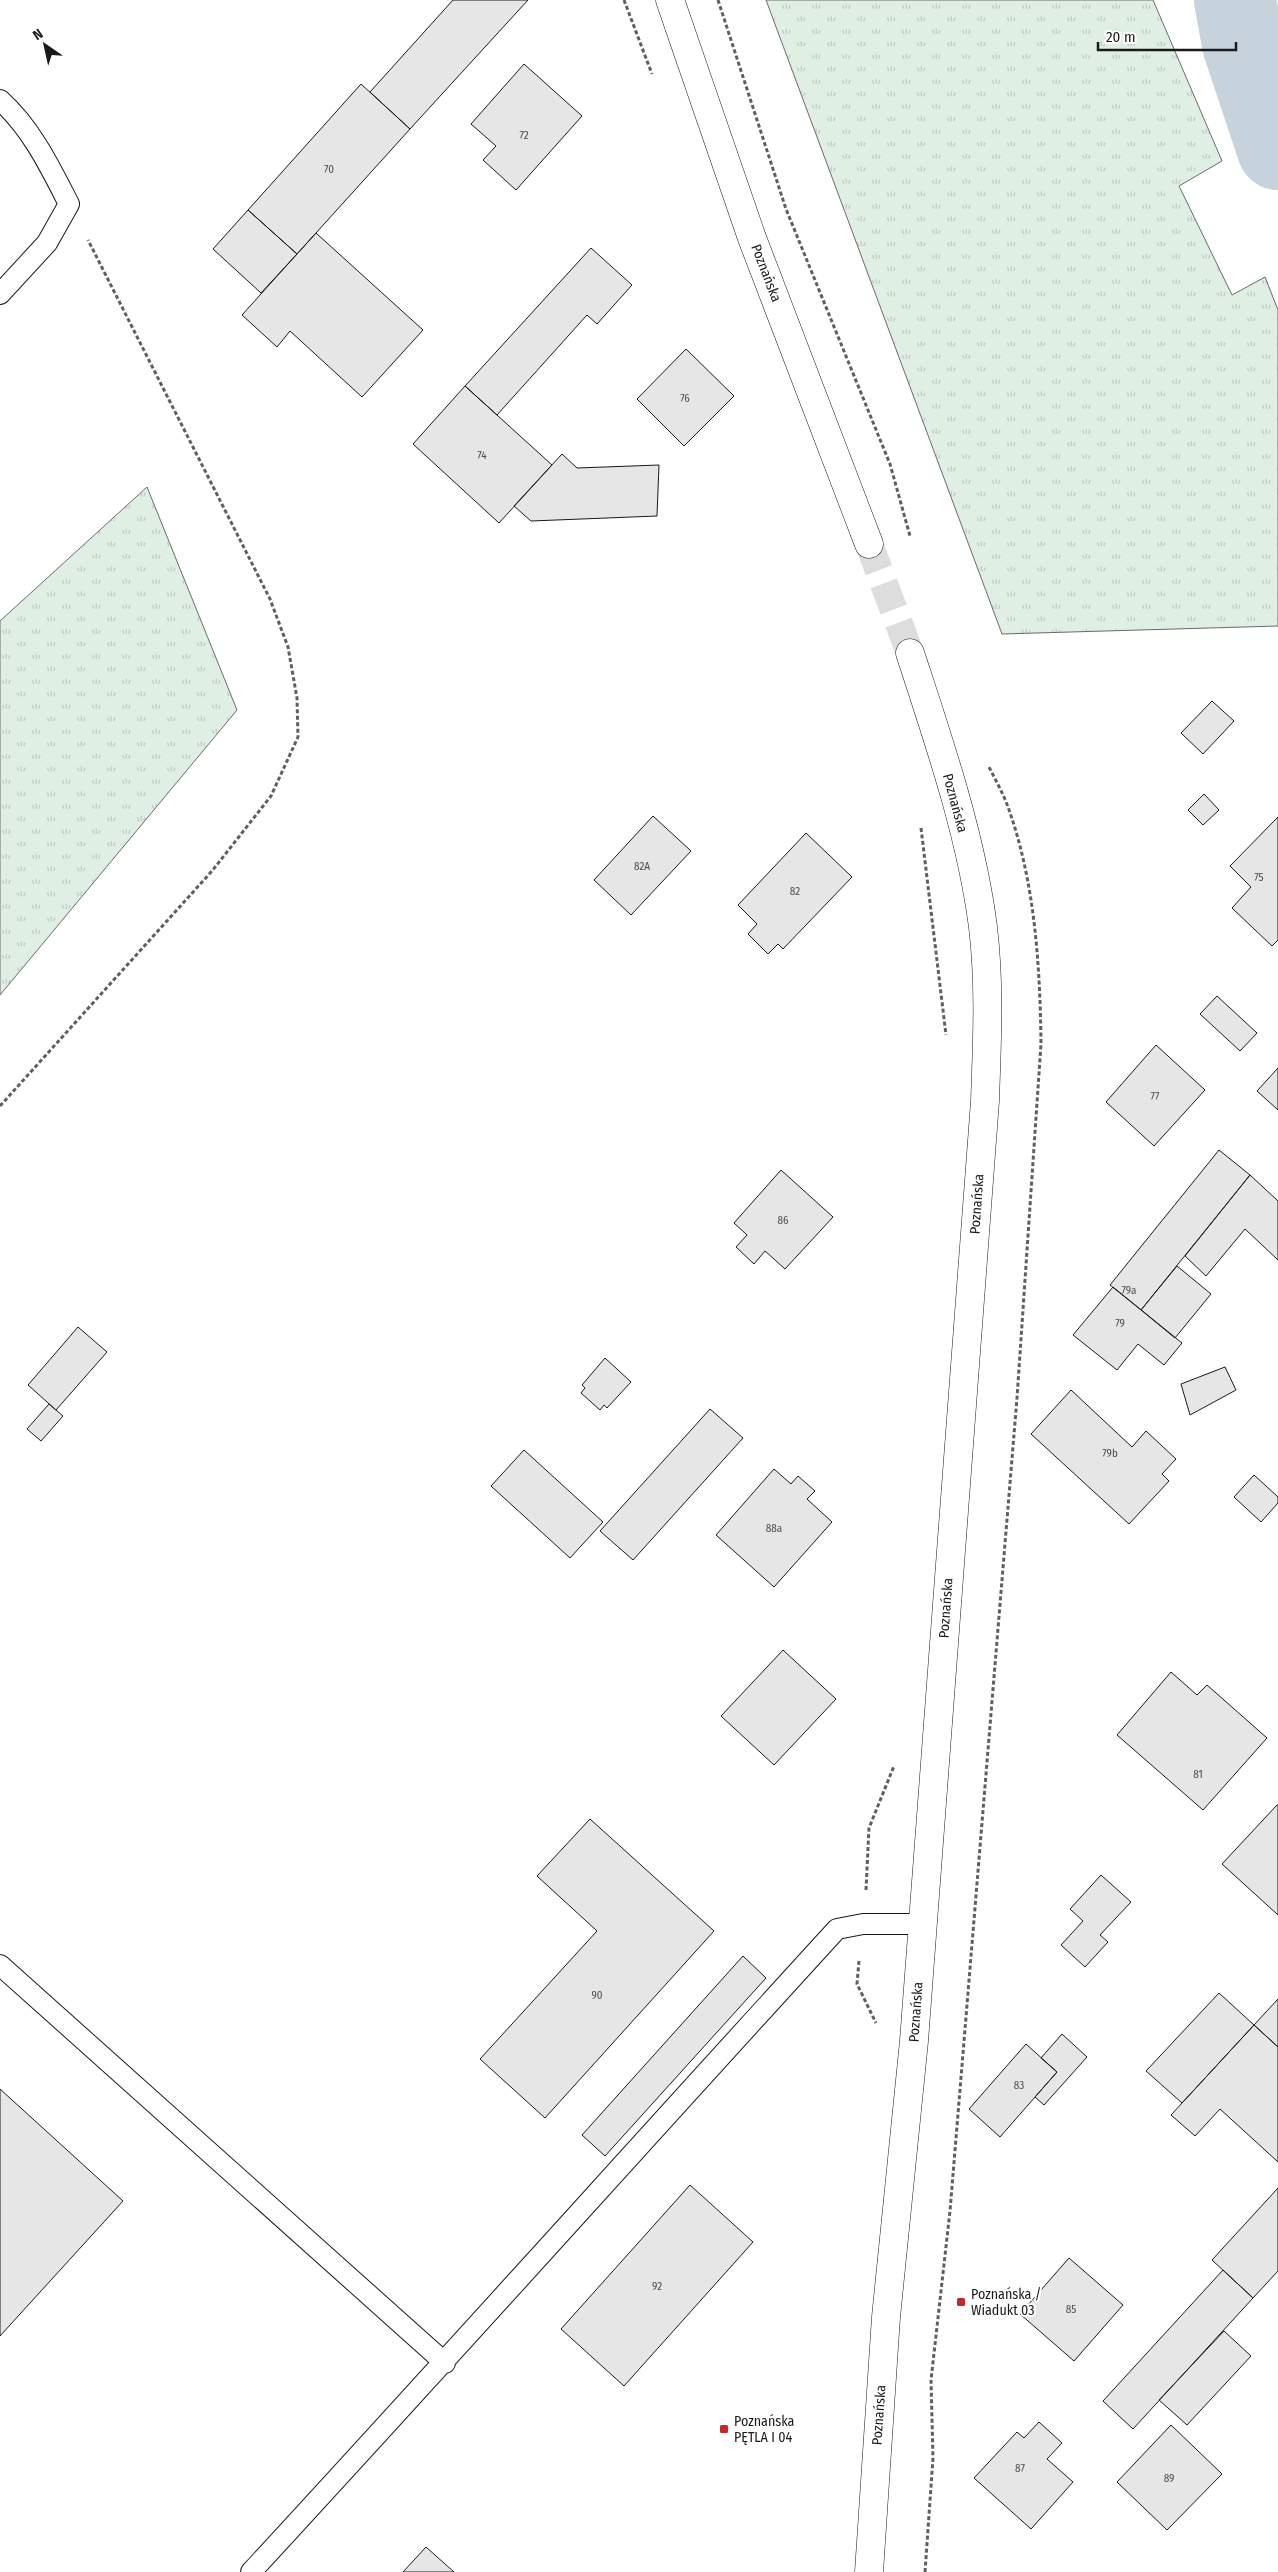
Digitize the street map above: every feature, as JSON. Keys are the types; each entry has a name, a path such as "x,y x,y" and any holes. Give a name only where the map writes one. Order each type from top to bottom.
{"street":[{"name":"Poznańska","path":"670,0 752,238 869,544"},
{"name":"Poznańska","path":"869,2572 886,2316 914,2041 985,1101 988,1016 983,927 972,867 936,732 910,653"}],"lane":[{"path":"0,100 12,111 38,144 69,204 46,243 0,294"},
{"path":"251,2572 445,2363 598,2191 837,1929 863,1924 922,1924"},
{"path":"0,1965 445,2363"}],"path":[{"path":"718,0 786,209 890,464 910,536"},
{"path":"0,1106 212,871 271,796 298,737 297,698 288,647 270,599 69,204"},
{"path":"921,824 946,1037"},
{"path":"880,2031 857,1984 869,1828 896,1762"}],"green space":[{"path":"766,0 1153,0 1222,161 1179,186 1232,295 1265,277 1278,310 1278,626 1002,634"},
{"path":"147,487 237,710 0,995 0,621"}],"building":[{"path":"453,0 528,0 410,129 370,92"},
{"path":"524,64 582,116 516,190 483,160 496,146 471,124"},
{"path":"361,84 410,129 297,254 248,210"},
{"path":"248,210 297,254 261,293 213,249"},
{"path":"316,233 423,330 362,397 290,331 277,347 242,315"},
{"path":"591,248 632,285 597,324 587,315 497,415 465,386"},
{"path":"686,349 734,396 684,446 637,399"},
{"path":"465,386 552,465 499,523 413,444"},
{"path":"562,454 577,468 659,465 657,516 531,521 514,506"},
{"path":"1212,701 1234,721 1203,754 1181,733"},
{"path":"1204,794 1219,810 1203,825 1188,810"},
{"path":"653,816 691,851 631,915 594,880"},
{"path":"1278,817 1278,940 1272,946 1232,908 1251,887 1230,866"},
{"path":"806,833 852,877 783,949 778,944 768,954 748,934 757,924 738,905"},
{"path":"1217,996 1257,1033 1240,1051 1200,1014"},
{"path":"1156,1045 1205,1090 1154,1146 1106,1102"},
{"path":"1278,1068 1278,1110 1257,1091"},
{"path":"1219,1150 1250,1175 1141,1310 1110,1285"},
{"path":"781,1170 833,1217 785,1269 765,1251 754,1264 736,1247 747,1235 734,1223"},
{"path":"1250,1175 1278,1201 1278,1260 1245,1229 1206,1276 1185,1256"},
{"path":"1177,1266 1211,1294 1175,1338 1141,1310"},
{"path":"1113,1287 1182,1343 1164,1365 1138,1344 1117,1370 1073,1335"},
{"path":"78,1327 107,1352 56,1410 28,1385"},
{"path":"605,1358 631,1382 607,1408 604,1405 600,1410 581,1393 585,1388 582,1385"},
{"path":"1225,1367 1236,1390 1190,1415 1181,1384"},
{"path":"1071,1390 1132,1447 1146,1431 1176,1459 1162,1474 1169,1481 1129,1524 1031,1434"},
{"path":"49,1404 63,1416 41,1441 27,1429"},
{"path":"710,1409 743,1438 633,1560 600,1531"},
{"path":"524,1450 603,1522 570,1558 491,1486"},
{"path":"774,1469 791,1484 798,1476 815,1491 807,1499 832,1522 774,1587 716,1535"},
{"path":"1254,1475 1278,1497 1278,1503 1261,1522 1234,1497"},
{"path":"783,1650 836,1699 774,1765 721,1716"},
{"path":"1171,1672 1197,1695 1207,1685 1267,1738 1203,1810 1117,1735"},
{"path":"1278,1805 1278,1915 1222,1864"},
{"path":"590,1819 714,1931 545,2118 480,2059 597,1931 537,1876"},
{"path":"1101,1875 1131,1902 1100,1935 1108,1942 1085,1967 1061,1945 1083,1921 1070,1909"},
{"path":"743,1956 766,1978 605,2156 582,2135"},
{"path":"1219,1993 1254,2025 1182,2103 1146,2071"},
{"path":"1278,1999 1278,2047 1254,2025"},
{"path":"1254,2025 1278,2047 1278,2162 1220,2109 1195,2136 1171,2115"},
{"path":"1062,2034 1087,2057 1044,2105 1035,2097 1057,2072 1041,2058"},
{"path":"1026,2044 1057,2072 1000,2137 969,2109"},
{"path":"0,2089 123,2201 0,2336"},
{"path":"690,2185 753,2242 624,2386 561,2329"},
{"path":"1278,2188 1278,2271 1253,2298 1212,2260"},
{"path":"1069,2258 1123,2305 1074,2361 1020,2314"},
{"path":"1223,2270 1253,2298 1133,2429 1103,2401"},
{"path":"1224,2331 1251,2356 1187,2425 1159,2400"},
{"path":"1039,2422 1062,2443 1047,2459 1073,2482 1031,2529 974,2478 1017,2432 1024,2438"},
{"path":"1171,2425 1222,2474 1167,2530 1117,2482"},
{"path":"426,2547 454,2572 403,2572"}],"waterway":[{"path":"1235,0 1243,44 1278,149"}],"tunnel":[{"path":"869,544 910,653"}],"place":[{"name":"Poznańska / Wiadukt 03","path":"961,2302"},
{"name":"Poznańska PĘTLA I 04","path":"724,2429"}]}
